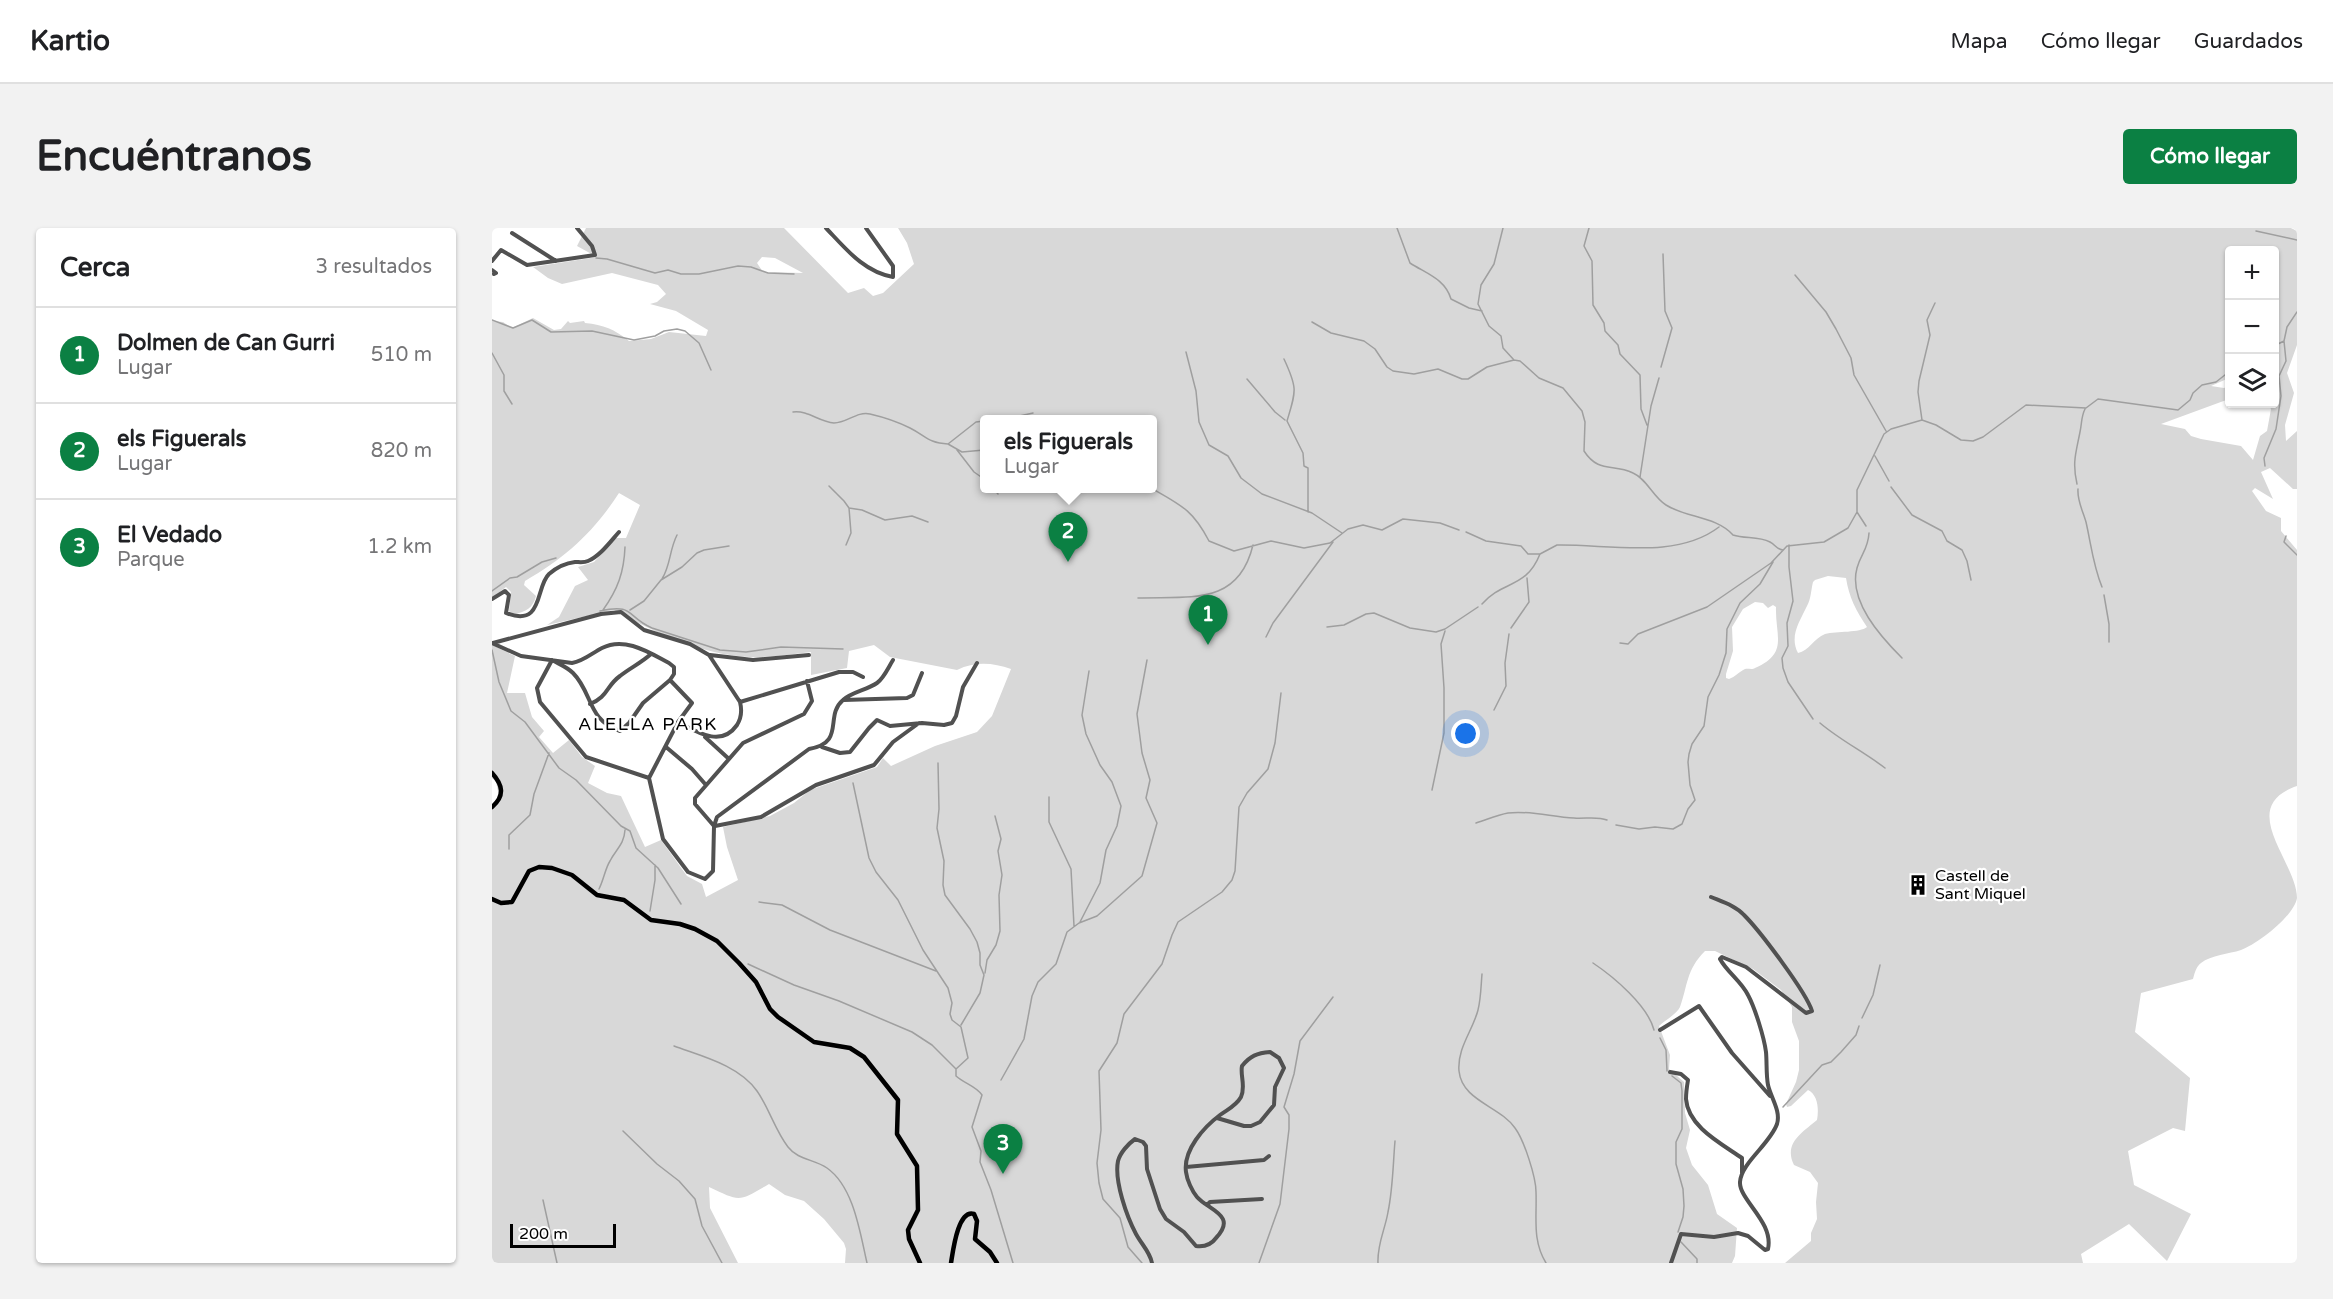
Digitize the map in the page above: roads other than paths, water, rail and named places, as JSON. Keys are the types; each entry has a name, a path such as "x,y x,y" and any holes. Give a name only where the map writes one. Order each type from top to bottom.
{"main road":[{"path":"492,773 500,783 502,795 492,807"},
{"path":"492,898 501,903 512,902 527,873 534,868 545,867 562,871 577,878 595,894 624,900 651,920 685,925 717,941 750,974 770,1009 778,1017 814,1042 850,1048 859,1053 898,1100 897,1134 917,1166 918,1210 908,1230 909,1239 920,1263"},
{"path":"951,1263 961,1221 965,1214 969,1213 974,1214 977,1221 975,1239 990,1252 997,1263"}],"street":[{"path":"492,261 501,250 527,265 595,255 592,246 577,228"},
{"path":"826,228 858,262 882,275 893,277 893,266 866,228"},
{"path":"512,233 556,261"},
{"path":"492,599 504,591 508,595 506,613 514,616 526,615 537,605 543,582 549,574 562,565 587,562 598,555 619,532"},
{"path":"492,643 601,614 621,612 644,630 690,644 710,655 753,660 809,655"},
{"path":"492,643 511,653 552,660 579,661 605,646 617,644 639,648 651,654 674,667 674,674 643,703 629,723 620,731 603,723 574,674 552,660"},
{"path":"590,704 601,700 618,677 651,654"},
{"path":"678,722 704,735 721,738 739,723 742,711 740,702 710,655"},
{"path":"552,660 537,688 540,702 586,757 650,778"},
{"path":"822,747 833,734 838,707 843,700 875,684 893,660"},
{"path":"670,680 692,704 678,722 650,778 663,838 688,872 700,878 710,877 713,871 714,826 717,817 809,748 822,747 840,753 850,752 877,720 890,726 919,723 944,725 954,721 963,687 978,663"},
{"path":"740,702 839,672 853,672 863,677"},
{"path":"843,700 907,698 913,695 922,673"},
{"path":"714,826 693,801 743,743 804,714 812,701 807,681"},
{"path":"714,826 761,818 816,785 874,765 893,742 919,723"},
{"path":"704,735 729,759"},
{"path":"666,747 692,769 706,785"},
{"path":"1711,897 1733,906 1744,915 1780,961 1811,1009 1810,1013 1806,1013 1746,967 1720,958 1749,996 1766,1051 1767,1078 1778,1114 1776,1127 1742,1174"},
{"path":"1660,1029 1700,1006 1732,1053 1771,1097"},
{"path":"1152,1263 1150,1254 1133,1229 1119,1193 1118,1162 1131,1142 1139,1139 1144,1144 1147,1169 1164,1216 1196,1246 1211,1243 1222,1228 1221,1216 1195,1195 1186,1175 1192,1149 1199,1136 1217,1118 1232,1108 1240,1099 1243,1088 1242,1066 1248,1059 1254,1055 1270,1052 1279,1058 1284,1068 1275,1087 1274,1105 1260,1122 1244,1126 1217,1118"},
{"path":"1670,1072 1682,1074 1688,1080 1688,1107 1698,1123 1718,1143 1742,1158 1740,1184 1763,1223 1769,1244 1768,1249 1765,1250 1748,1236 1737,1233 1714,1237 1686,1234 1679,1237 1671,1263"},
{"path":"1186,1167 1264,1160 1269,1156"},
{"path":"1207,1205 1210,1202 1262,1199"}],"waterway":[{"path":"1397,228 1410,263 1440,282 1451,299 1469,308 1482,311"},
{"path":"1503,228 1494,264 1481,285 1478,304 1489,326 1501,336 1503,348 1514,360"},
{"path":"1589,228 1584,246 1592,261 1593,305 1604,323 1605,331 1618,345 1620,354 1640,375 1641,409 1647,425"},
{"path":"2256,231 2297,240"},
{"path":"1661,367 1672,328 1665,311 1663,254"},
{"path":"596,258 655,273 668,270 681,274 699,274 738,266 751,267 768,273 794,274"},
{"path":"1795,275 1826,312 1836,329 1851,358 1854,375 1886,431"},
{"path":"1922,420 1918,392 1919,381 1930,335 1927,320 1935,303"},
{"path":"2265,466 2264,458 2276,429 2281,396 2279,376 2286,361 2284,341 2287,327 2297,312"},
{"path":"492,320 513,328 532,320 551,332 592,331 634,340 677,329 685,331 699,343 711,370"},
{"path":"1312,322 1331,333 1364,341 1375,349 1387,367 1393,371 1414,374 1438,369 1462,379 1468,379 1487,367 1514,360 1520,361 1539,378 1563,388 1582,411 1585,422 1584,451 1595,463 1626,470 1638,476 1661,502 1674,509 1718,524 1733,535 1765,540 1783,550"},
{"path":"2279,344 2284,341"},
{"path":"1186,352 1196,391 1199,422 1209,445 1228,456 1241,478 1262,494 1312,513 1342,533"},
{"path":"492,353 504,375 504,391 512,404"},
{"path":"1284,359 1292,377 1294,390 1287,421 1303,453 1304,466 1308,468 1308,512"},
{"path":"1620,643 1628,644 1638,634 1707,607 1771,563 1787,546 1824,542 1848,528 1857,512 1857,490 1884,434 1891,429 1922,420 1936,425 1961,440 1973,441 1983,437 2026,405 2086,408 2098,399 2178,410 2202,385 2216,382 2225,375"},
{"path":"1640,477 1651,406 1659,378"},
{"path":"1247,379 1275,412 1285,420"},
{"path":"2077,484 2075,458 2085,409"},
{"path":"793,412 804,413 834,423 861,414 870,414 905,426 931,441 948,444 976,422 980,422"},
{"path":"1024,415 1033,413"},
{"path":"948,444 962,452 980,450"},
{"path":"957,450 980,476"},
{"path":"1875,456 1889,481"},
{"path":"829,486 849,508 862,510 885,520 912,516 928,522"},
{"path":"1891,487 1912,515 1942,531 1947,541 1962,550 1971,580"},
{"path":"2078,489 2079,502 2102,587"},
{"path":"1157,491 1192,515 1209,541 1234,551 1271,541 1304,548 1330,543 1348,529 1363,525 1382,530 1403,519 1440,523 1459,530"},
{"path":"846,545 851,533 849,508"},
{"path":"1857,512 1866,526"},
{"path":"1466,532 1486,541 1521,546 1528,554 1540,554 1557,545 1641,548 1683,544 1719,527"},
{"path":"1869,533 1857,568 1855,580 1857,593 1876,629 1902,658"},
{"path":"662,579 677,535"},
{"path":"2286,536 2284,542 2297,555"},
{"path":"1266,637 1273,623 1333,542"},
{"path":"1138,598 1193,597 1223,588 1236,579 1246,565 1253,545"},
{"path":"1789,545 1793,601 1787,623 1788,646 1782,658 1783,668 1788,682 1813,719"},
{"path":"630,610 644,601 661,580 682,567 697,553 729,546"},
{"path":"603,610 619,580 625,547"},
{"path":"1482,604 1490,596 1528,573 1540,554"},
{"path":"492,591 510,578 517,577 542,562 556,558"},
{"path":"1616,825 1639,829 1655,827 1673,829 1682,824 1688,809 1695,800 1690,785 1689,754 1692,744 1704,726 1708,697 1719,675 1726,653 1727,629 1740,603 1760,584 1773,562"},
{"path":"1511,628 1529,602 1527,578"},
{"path":"2104,595 2109,624 2109,642"},
{"path":"1327,627 1344,625 1366,614 1374,613 1410,628 1436,632 1445,629 1478,607"},
{"path":"600,611 625,610 652,628 720,650 746,652 781,647 843,649"},
{"path":"1432,790 1444,733 1441,644 1445,631"},
{"path":"1494,710 1506,686 1505,663 1509,634"},
{"path":"492,650 499,682 511,711 525,722 559,768 576,780 621,826 630,831 636,848 658,868 681,904"},
{"path":"1001,1080 1024,1039 1032,996 1038,982 1056,964 1067,932 1079,923 1097,916 1142,876 1157,823 1146,798 1150,780 1142,753 1137,714 1147,660"},
{"path":"1080,922 1100,883 1106,850 1117,826 1121,806 1112,782 1100,765 1086,734 1082,715 1089,671"},
{"path":"1142,1263 1128,1247 1120,1218 1103,1199 1099,1183 1097,1163 1101,1130 1099,1071 1117,1043 1124,1014 1162,964 1178,922 1222,892 1232,880 1235,871 1239,807 1247,793 1268,769 1275,743 1281,693"},
{"path":"1820,723 1885,768"},
{"path":"509,849 509,835 530,815 534,794 549,753"},
{"path":"938,763 937,828 944,861 945,895 977,942 980,965 984,975 980,993 961,1025"},
{"path":"853,783 869,858 876,872 898,900 923,950 948,988 952,1003 950,1014 952,1020 961,1027 968,1058 956,1069 956,1076 977,1089 982,1095 972,1127 981,1151 980,1162 1013,1263"},
{"path":"1049,797 1049,822 1071,869 1074,926"},
{"path":"1476,823 1516,812 1607,820"},
{"path":"985,973 987,960 996,945 1000,931 999,895 1002,875 998,851 1001,839 995,816"},
{"path":"599,889 608,864 619,847 625,830"},
{"path":"650,911 655,865"},
{"path":"759,902 782,905 830,930 936,971"},
{"path":"1593,963 1611,976 1638,1002 1651,1021 1654,1030"},
{"path":"748,964 912,1032 932,1045 956,1069"},
{"path":"1862,1018 1873,995 1880,965"},
{"path":"1482,974 1478,1010 1460,1055 1459,1071 1467,1089 1508,1120 1522,1141 1534,1177 1537,1237 1546,1263"},
{"path":"1259,1263 1280,1204 1289,1129 1289,1115 1284,1107 1294,1074 1300,1041 1333,997"},
{"path":"1783,1107 1822,1065 1831,1062 1841,1052 1856,1035 1859,1026"},
{"path":"1660,1038 1666,1050 1667,1071"},
{"path":"674,1046 719,1062 740,1074 757,1091 788,1147 801,1157 827,1168 836,1176 850,1198 867,1263"},
{"path":"1672,1076 1681,1083 1682,1091 1682,1129 1676,1142 1676,1164 1683,1189 1684,1206 1678,1232"},
{"path":"623,1131 657,1164 679,1181 695,1199 702,1226 722,1263"},
{"path":"1378,1263 1391,1194 1395,1141"},
{"path":"543,1200 557,1263"},
{"path":"1681,1242 1697,1259 1697,1263"}],"place":[{"name":"els Figuerals","path":"1068,562"},
{"name":"Dolmen de Can Gurri","path":"1208,645"},
{"name":"Castell de Sant Miquel","path":"1918,885"},
{"name":"El Vedado","path":"1003,1174"}],"district":[{"name":"ALELLA PARK","path":"648,724"}]}
